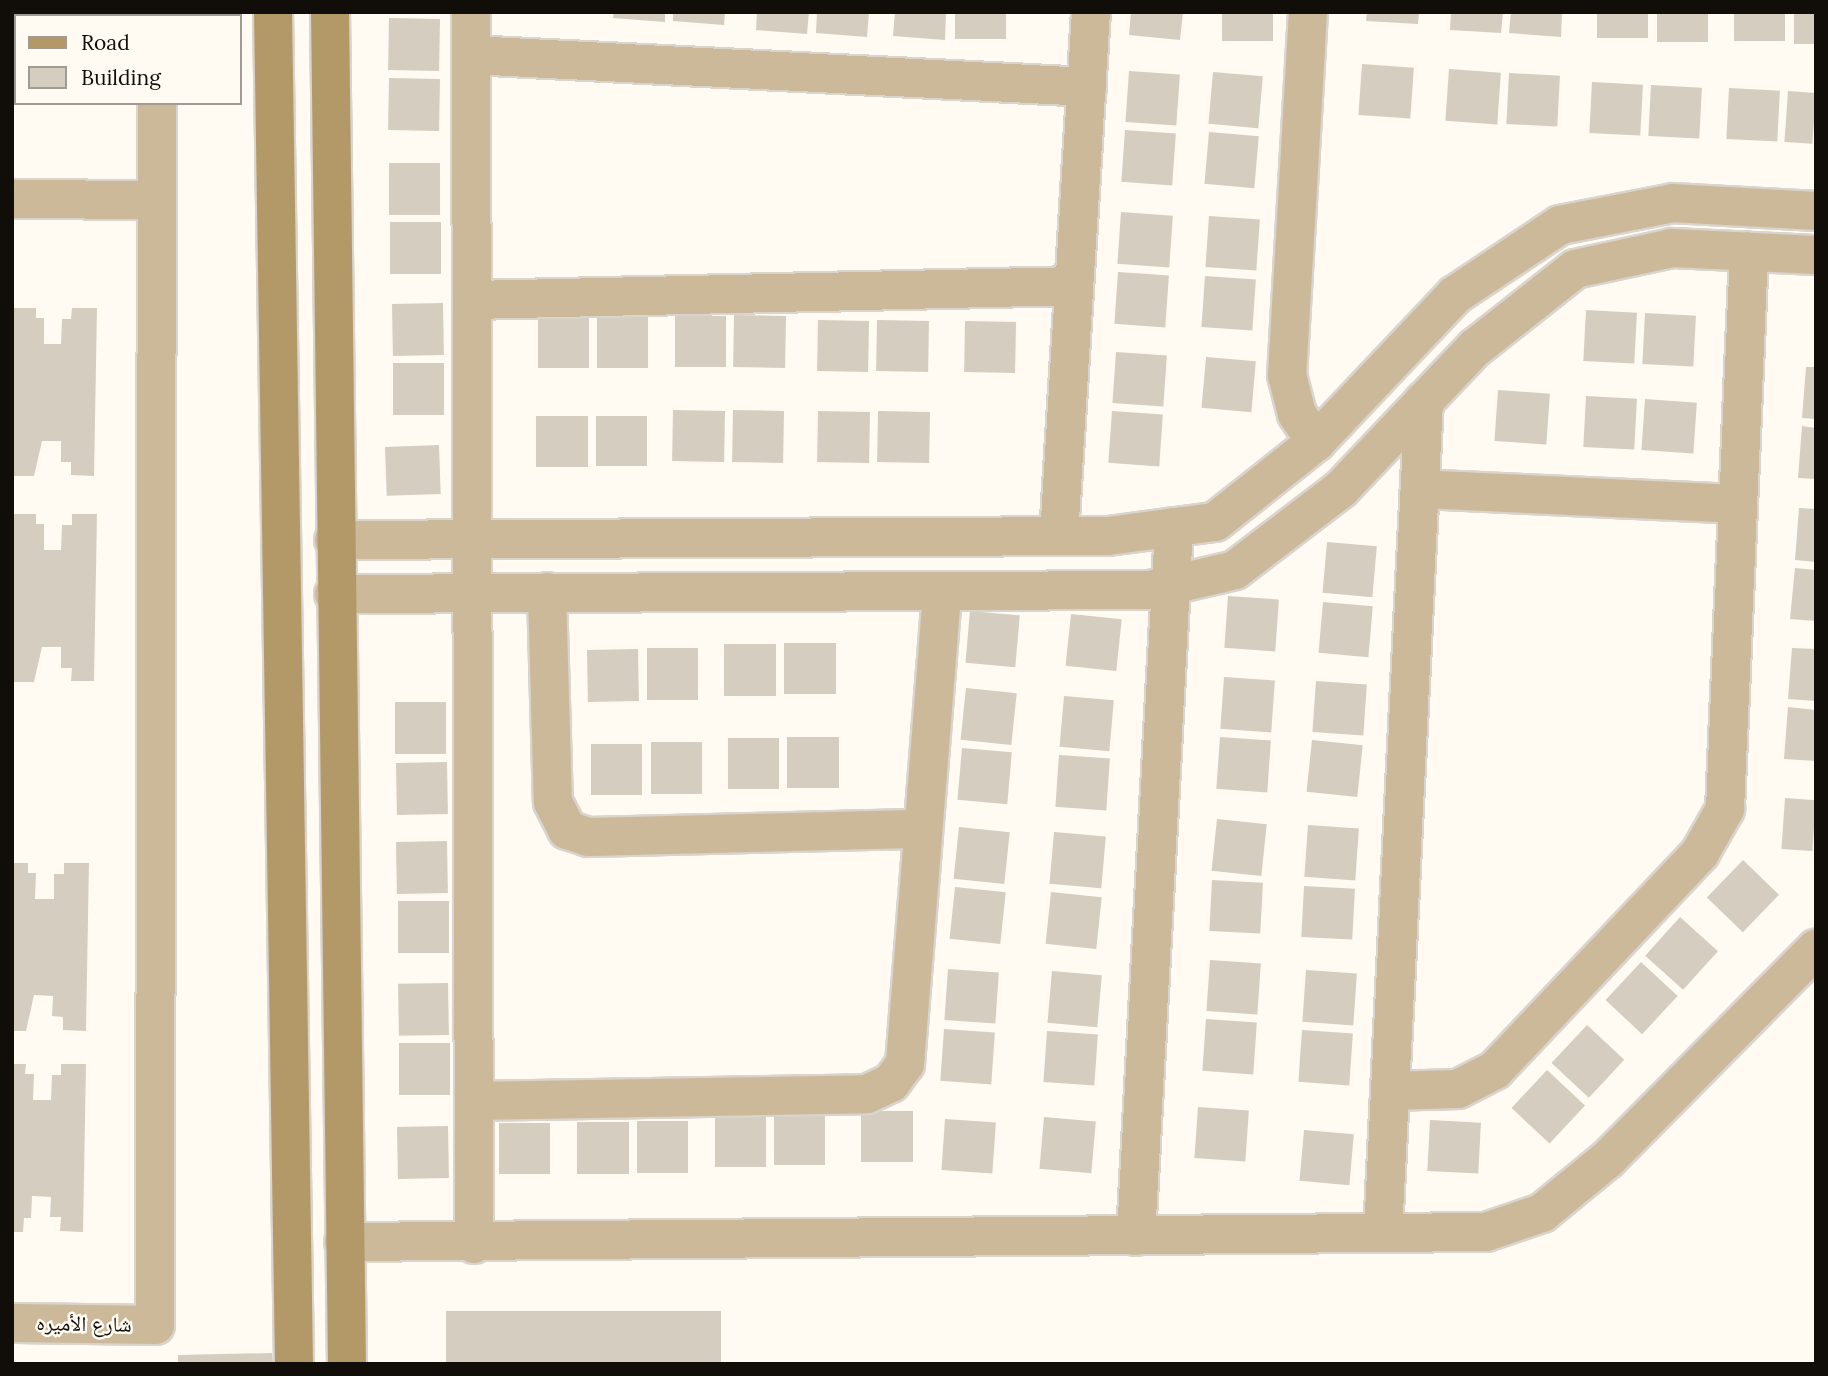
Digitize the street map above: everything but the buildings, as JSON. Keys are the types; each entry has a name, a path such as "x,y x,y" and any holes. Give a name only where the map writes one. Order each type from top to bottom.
{"street":[{"path":"273,12 294,1364"},
{"path":"330,12 334,594 347,1364"},
{"path":"471,12 474,1244"},
{"path":"1059,536 1091,12"},
{"path":"1308,12 1287,375 1297,414 1316,442"},
{"path":"471,55 1087,87"},
{"path":"12,199 154,200 157,105"},
{"name":"شارع الأميره","path":"12,1323 155,1325 154,200"},
{"path":"334,540 1059,536 1215,522 1316,442 1455,295 1560,225 1673,203 1816,211"},
{"path":"334,594 1150,590 1235,570 1341,489 1475,348 1575,269 1672,248 1816,255"},
{"path":"1390,1091 1458,1089 1495,1070 1700,853 1724,810 1749,252"},
{"path":"472,300 1074,286"},
{"path":"1383,1233 1424,401"},
{"path":"1420,489 1738,504"},
{"path":"1136,1236 1174,527"},
{"path":"474,1101 867,1094 891,1083 905,1064 942,591"},
{"path":"547,593 553,802 568,830 588,837 923,830"},
{"path":"344,1242 474,1244 1486,1232 1542,1213 1608,1159 1816,949"}]}
